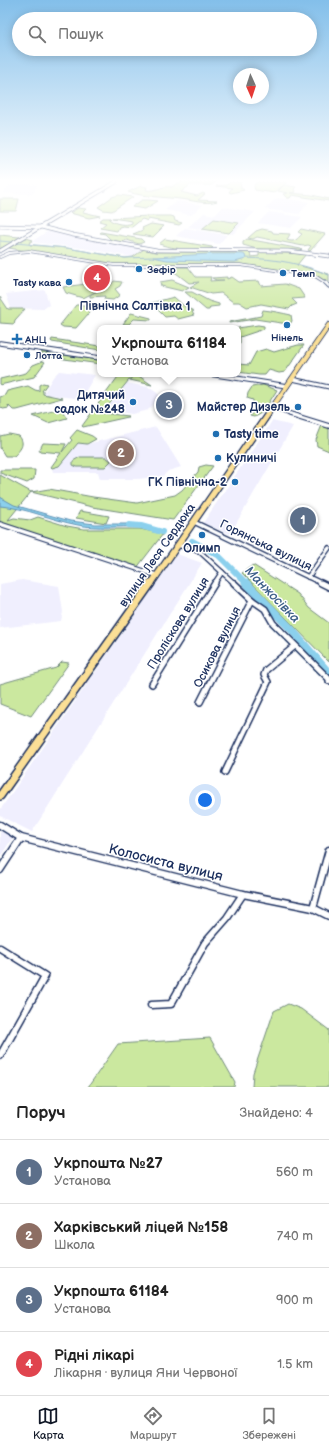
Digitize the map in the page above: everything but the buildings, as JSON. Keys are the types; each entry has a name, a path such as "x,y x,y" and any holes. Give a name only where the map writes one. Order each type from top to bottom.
{"main road":[{"path":"0,251 33,233"},
{"name":"вулиця Леся Сердюка","path":"0,796 194,522 329,324"}],"street":[{"path":"63,233 158,250 288,251 329,256"},
{"path":"0,257 9,253 29,251 114,265 240,265 315,276 329,286"},
{"path":"0,343 97,358"},
{"path":"229,377 287,386"},
{"path":"292,378 329,387"},
{"path":"272,408 329,426"},
{"name":"Горянська вулиця","path":"194,522 329,587"},
{"path":"0,524 156,575"},
{"path":"180,541 198,550 252,600 265,609 273,623 329,681"},
{"path":"308,577 329,548"},
{"name":"Проліскова вулиця","path":"152,684 222,572"},
{"name":"Осикова вулиця","path":"200,702 252,600"},
{"path":"225,772 268,682 264,675 266,670 295,646"},
{"name":"Колосиста вулиця","path":"0,825 21,838 243,894 313,908 329,916"},
{"path":"0,870 21,838"},
{"path":"313,908 329,850"},
{"path":"151,1005 171,1004 205,943 227,918 243,894"},
{"path":"0,948 45,976 0,1056"}],"shaded area":[{"path":"45,233 57,233 143,250 132,257 82,248 31,242"},
{"path":"180,233 213,233 227,235 219,244 176,236"},
{"path":"45,290 49,305 43,309 11,308 6,294"},
{"path":"59,371 95,375 81,399 43,394 53,377"},
{"name":"Дитячий садок №248","path":"126,383 148,387 161,397 148,410 132,414 106,410"},
{"name":"ГК Північна-2","path":"272,421 293,426 230,534 203,523"},
{"path":"156,427 181,467 168,471 163,476 138,479 100,479 98,472 53,472 52,468 59,466 78,443 87,444"},
{"path":"177,554 202,563 32,832 0,816 0,810"},
{"path":"22,580 59,586 63,612 61,621 0,628 0,584"},
{"path":"0,831 13,837 0,857"}],"green space":[{"path":"100,233 141,239 144,242 139,244 127,240 122,242 111,240 105,234"},
{"path":"136,233 157,233 153,237 133,234"},
{"path":"254,233 273,233 290,234 287,240 292,241 296,240 302,234 299,233 325,234 310,251 308,250 311,246 308,245 303,246 257,237 253,239 248,238"},
{"path":"0,235 19,237 22,236 0,249"},
{"path":"26,238 33,240 29,243 30,245 67,248 125,258 133,257 144,249 156,252 250,252 251,257 259,256 259,252 306,254 297,265 329,274 329,286 319,278 309,275 252,266 114,265 9,248"},
{"path":"165,239 213,248 201,250 186,249 159,244"},
{"path":"247,239 302,250 257,249 243,245 243,242"},
{"path":"150,267 188,267 196,277 211,277 210,281 224,280 216,280 212,278 227,277 227,279 232,277 239,282 259,281 261,286 285,284 299,289 305,298 292,299 297,304 289,309 261,304 247,307 239,302 233,302 221,293 211,294 190,287 199,282 189,283 176,273"},
{"path":"172,280 189,287 182,291 161,286 160,282"},
{"path":"109,281 111,285 114,281 122,282 120,286 115,289 120,295 113,300 104,299 105,296 90,297 90,295 99,290 83,298 66,293 63,287"},
{"path":"185,292 192,292 209,301 219,304 219,306 210,307 209,310 206,310"},
{"path":"0,297 8,309 25,309 15,320 14,324 0,323"},
{"path":"174,297 185,307 194,311 192,312 194,315 178,319 174,316 165,317 151,303"},
{"path":"76,305 84,305 89,311 88,314 76,328 63,327 60,325"},
{"path":"263,310 291,315 292,321 288,324 255,319 229,323 261,316"},
{"path":"131,313 151,318 151,320 134,319 129,324 123,324"},
{"path":"258,325 264,326 264,329 241,337 241,328"},
{"path":"52,339 97,346 97,350 52,342"},
{"path":"298,345 304,345 285,372 279,373 269,370 265,375 241,372 241,364 249,365 256,352 266,349 274,352"},
{"path":"42,352 97,360 97,364 50,357 48,354 41,354"},
{"path":"43,361 45,362 34,377 0,385 0,379 26,373 33,365"},
{"path":"118,377 131,377 102,413 129,416 128,417 82,426"},
{"path":"132,377 140,377 152,385 130,380"},
{"path":"43,383 47,384 42,391 43,394 62,398 17,410 13,410 8,405 9,408 3,409 0,406 0,397 5,395 7,391 28,386 39,391 39,385"},
{"path":"263,385 277,390 263,412 254,417 250,416 258,405 253,403 253,400 247,398 248,393 252,387"},
{"path":"61,409 67,418 48,423 33,416"},
{"path":"322,425 329,427 329,451 317,446 316,440"},
{"path":"77,430 96,439 87,444 78,443 59,466 52,468 51,467 61,453 39,451 43,443 66,444 62,452 72,440 70,438"},
{"path":"9,434 19,436 22,442 20,449 14,456 5,456 0,448 0,436"},
{"path":"80,457 106,457 111,461 105,467 77,467 73,465 73,461"},
{"path":"206,465 213,466 173,520 92,507 31,492 49,489 137,503 175,495 182,490 198,472 199,467"},
{"path":"0,470 35,470 34,479 27,483 0,473"},
{"path":"0,475 31,492 8,520 14,518 30,520 38,517 67,526 84,529 140,529 163,534 136,569 0,524"},
{"path":"80,511 109,516 106,523 76,518"},
{"path":"253,565 298,594 309,608 329,623 329,662 242,573"},
{"path":"62,662 69,663 31,716 0,704 0,684 56,668"},
{"path":"288,1004 301,1009 329,1030 329,1087 252,1087 253,1073 274,1011"},
{"path":"210,1038 235,1082 234,1087 88,1087 118,1044"}],"water":[{"path":"243,254 245,255 246,259 235,262 167,260 153,257"},
{"path":"0,497 14,505 70,521 95,524 137,524 139,527 100,527 78,525 20,509 0,506"}],"waterway":[{"path":"0,241 11,242"},
{"path":"16,243 67,248 125,258 153,257"},
{"path":"246,258 288,262 309,267 329,275"},
{"name":"Манжосівка","path":"129,525 141,526 162,532"},
{"name":"Манжосівка","path":"192,541 218,555 246,583"},
{"name":"Манжосівка","path":"246,583 291,629 329,673"}],"place":[{"name":"Зефір","path":"139,269"},
{"name":"Темп","path":"283,273"},
{"name":"Рідні лікарі","path":"97,278"},
{"name":"Tasty кава","path":"69,282"},
{"name":"Нінель","path":"287,325"},
{"name":"АНЦ","path":"17,339"},
{"name":"Лотта","path":"27,355"},
{"name":"Дитячий садок №248","path":"133,402"},
{"name":"Укрпошта 61184","path":"169,405"},
{"name":"Майстер Дизель","path":"298,407"},
{"name":"Tasty time","path":"216,434"},
{"name":"Харківський ліцей №158","path":"121,453"},
{"name":"Кулиничі","path":"218,458"},
{"name":"ГК Північна-2","path":"235,482"},
{"name":"Укрпошта №27","path":"303,520"},
{"name":"Олимп","path":"202,535"}],"district":[{"name":"Північна Салтівка 1","path":"135,306"}]}
